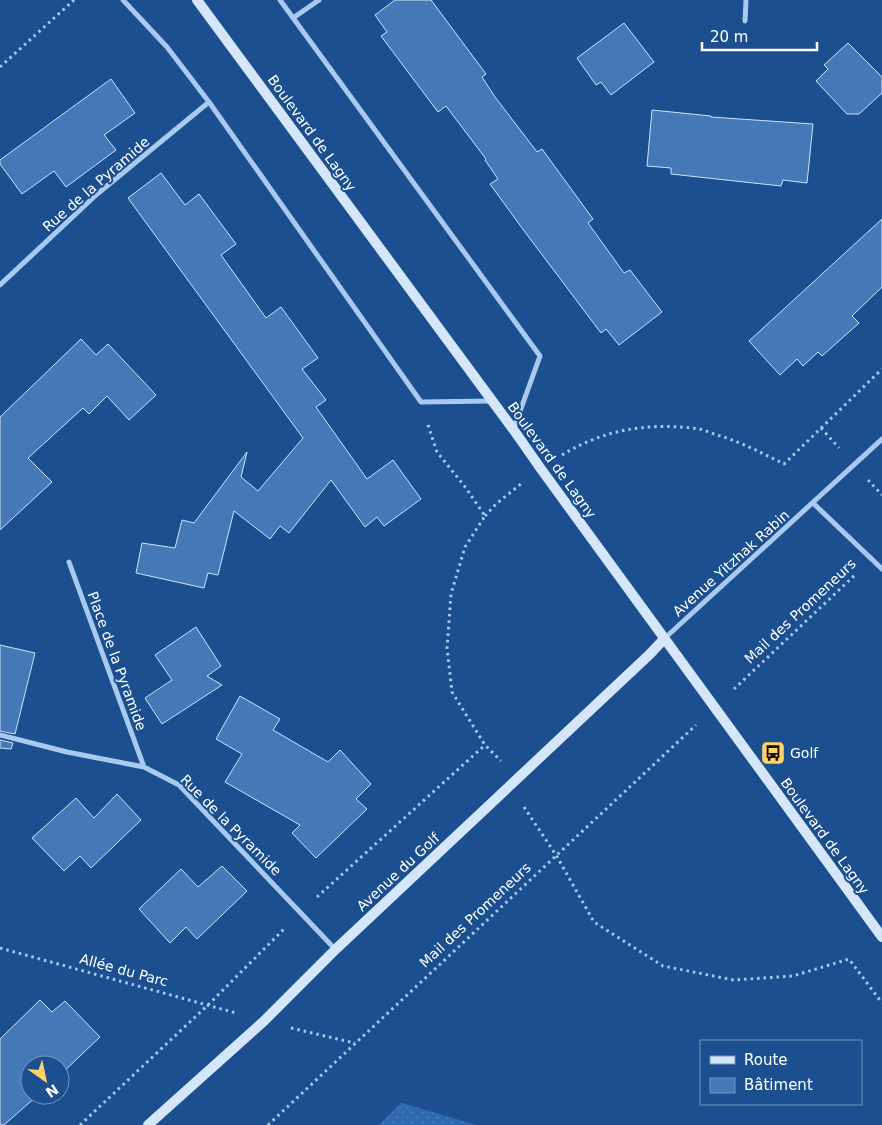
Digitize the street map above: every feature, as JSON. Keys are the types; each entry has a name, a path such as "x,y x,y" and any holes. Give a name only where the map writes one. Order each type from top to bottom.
{"main road":[{"name":"Boulevard de Lagny","path":"197,0 514,429 664,639 882,937"},
{"name":"Avenue du Golf","path":"148,1125 264,1021 336,950 664,639"}],"street":[{"path":"123,0 167,47 209,102 421,402 492,401"},
{"path":"280,0 540,356 514,429"},
{"path":"294,18 319,0"},
{"path":"745,21 746,0"},
{"name":"Rue de la Pyramide","path":"0,285 96,195 209,102"},
{"name":"Avenue Yitzhak Rabin","path":"664,639 882,440"},
{"path":"814,503 882,569"},
{"name":"Place de la Pyramide","path":"69,562 144,767"},
{"name":"Rue de la Pyramide","path":"0,735 68,752 144,767 179,785 336,950"}],"path":[{"path":"0,67 74,0"},
{"path":"501,760 485,745 452,692 447,648 451,594 465,547 496,504 541,469 578,445 624,429 656,427 700,429 743,443 784,464 882,369"},
{"path":"421,402 437,452 486,516"},
{"name":"Mail des Promeneurs","path":"734,689 872,560"},
{"name":"Mail des Promeneurs","path":"268,1125 698,723"},
{"path":"80,1125 209,1004 300,912 485,745"},
{"path":"522,805 556,855 594,922 663,966 734,980 793,976 849,959 882,1003"},
{"name":"Allée du Parc","path":"0,948 242,1014"},
{"path":"286,1026 355,1043"}],"shaded area":[{"path":"402,1103 477,1125 379,1125"}],"building":[{"path":"395,0 431,0 486,74 482,77 495,97 537,152 542,149 593,219 588,223 624,273 630,270 662,312 619,345 606,329 601,333 490,184 498,179 486,159 446,106 438,112 381,36 387,32 375,15"},
{"path":"624,23 654,62 611,95 601,82 596,85 577,58"},
{"path":"848,43 882,77 882,93 859,114 847,114 816,81 828,69 824,65"},
{"path":"111,79 135,113 104,135 116,150 66,187 54,171 22,194 0,164 0,160"},
{"path":"652,110 711,117 813,124 807,183 783,180 781,186 671,174 671,168 647,166"},
{"path":"161,173 185,205 199,194 236,244 221,255 266,318 281,307 318,358 302,369 326,400 316,407 367,479 393,460 421,499 384,526 377,517 365,527 331,480 289,533 280,526 270,539 234,511 218,575 208,573 204,588 136,573 142,543 175,548 182,520 194,523 247,452 241,477 258,491 303,438 128,198"},
{"path":"882,219 882,287 852,316 859,323 822,356 818,352 803,366 797,359 780,375 749,341"},
{"path":"81,339 96,355 108,344 156,395 129,420 107,396 89,414 83,408 28,458 52,482 0,530 0,417"},
{"path":"196,627 221,666 207,676 222,685 162,724 145,698 172,680 155,655"},
{"path":"0,645 35,653 15,734 0,731"},
{"path":"240,696 280,719 273,730 328,762 340,750 371,784 356,799 367,809 316,858 292,833 300,825 225,782 242,754 216,739"},
{"path":"0,740 13,743 11,749 0,748"},
{"path":"117,794 141,820 91,868 80,856 64,871 32,838 76,798 94,818"},
{"path":"222,866 247,891 197,939 186,927 170,943 139,909 181,869 198,887"},
{"path":"40,1000 52,1012 65,1001 100,1037 70,1066 70,1055 20,1055 20,1105 27,1105 4,1125 0,1125 0,1039"}],"place":[{"name":"Golf","path":"773,753"}]}
